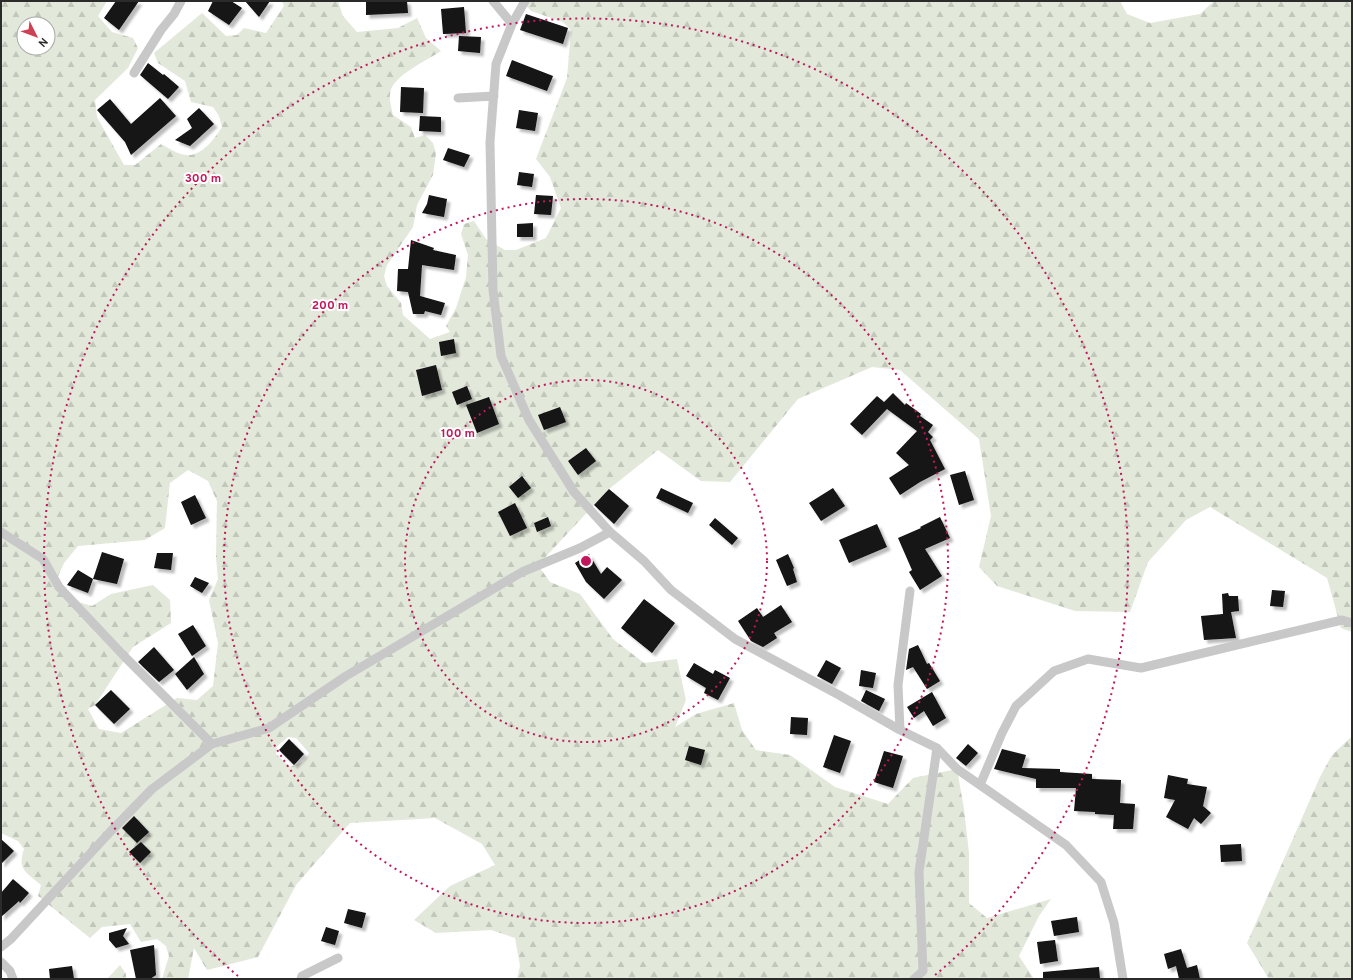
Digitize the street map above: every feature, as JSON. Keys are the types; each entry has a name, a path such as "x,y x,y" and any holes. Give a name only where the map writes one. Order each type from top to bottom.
{"street":[{"path":"134,73 161,30 174,14 181,1"},
{"path":"493,1 512,24"},
{"path":"525,1 512,24 496,64 490,142 493,290 501,356 529,420 574,492 610,532 644,561 671,590 735,639 900,730 937,748 957,769 1066,846 1101,882 1114,923 1123,979"},
{"path":"458,98 494,96"},
{"path":"1,532 43,559 59,587 124,656 212,744"},
{"path":"1,947 11,939 110,831 152,789 212,744 269,728 346,676 522,572 580,548 610,532"},
{"path":"900,730 898,685 910,591"},
{"path":"980,785 1016,706 1054,671 1088,659 1141,668 1342,620 1352,623"},
{"path":"914,979 923,971 919,872 937,748"},
{"path":"301,979 302,976 338,958"},
{"path":"1,962 11,976"}],"green space":[{"path":"1,1 107,1 98,16 112,32 133,38 138,48 128,68 95,100 97,117 124,165 135,165 161,144 181,154 188,155 200,152 210,143 222,127 219,116 213,107 191,102 185,81 158,63 154,53 202,13 226,36 237,35 244,28 266,33 284,6 282,1 338,1 343,16 357,32 398,28 417,18 426,38 441,51 411,69 397,81 392,87 390,102 393,115 411,127 415,138 425,135 433,143 436,153 433,175 417,205 413,227 387,265 384,276 387,286 401,303 403,315 430,339 450,332 446,326 456,308 466,277 468,255 461,234 464,224 474,221 486,239 505,250 516,250 546,238 561,208 550,177 536,159 567,78 571,30 563,22 531,11 522,1 1120,1 1127,14 1150,23 1200,14 1214,1 1352,1 1352,632 1341,628 1327,578 1210,507 1186,520 1148,562 1130,612 1075,611 997,586 979,567 991,516 979,439 900,370 872,367 798,399 730,482 701,481 658,450 609,489 538,565 550,582 580,594 613,639 644,663 677,659 686,700 675,727 696,714 734,703 742,730 756,750 790,755 835,787 888,804 913,778 957,769 964,809 969,853 969,903 987,918 1051,899 1039,916 1019,956 1034,979 517,979 520,966 515,938 491,930 436,933 414,920 450,886 495,865 482,844 435,818 350,823 296,885 258,957 207,970 194,948 188,979 162,979 169,956 166,946 157,939 141,942 130,924 102,927 90,938 38,896 41,885 24,870 22,866 22,856 24,849 18,841 1,833","holes":["188,470 208,481 217,501 216,558 218,579 209,600 218,643 213,686 197,700 177,698 121,733 99,729 88,709 95,705 133,647 171,623 170,600 153,585 111,594 92,606 72,600 54,585 64,563 78,546 145,540 165,528 170,483","288,737 296,738 309,753 303,762 290,767 276,754 277,746"]},
{"path":"1350,738 1352,738 1352,979 1269,979 1247,943 1320,777 1332,755"},
{"path":"120,965 126,974 126,979 107,979"}],"building":[{"path":"116,1 139,1 119,30 104,18"},
{"path":"213,1 231,1 242,8 229,25 208,11"},
{"path":"245,1 270,1 259,17"},
{"path":"366,1 407,1 408,13 366,15"},
{"path":"464,7 466,33 443,34 441,9"},
{"path":"526,14 568,28 563,44 520,30"},
{"path":"459,36 481,37 480,53 458,51"},
{"path":"512,60 553,76 547,91 506,76"},
{"path":"148,63 179,87 168,99 140,75"},
{"path":"401,87 424,88 423,113 400,112"},
{"path":"160,98 176,116 131,155 125,142 97,110 110,99 131,124"},
{"path":"199,108 214,124 190,146 175,140 192,128 187,119"},
{"path":"519,110 538,113 535,131 516,128"},
{"path":"420,116 441,117 441,132 419,131"},
{"path":"448,148 470,155 464,167 443,160"},
{"path":"519,172 534,174 532,187 517,185"},
{"path":"429,195 447,199 444,217 422,213 427,204"},
{"path":"536,195 553,196 551,215 534,214"},
{"path":"533,223 533,237 517,237 517,224"},
{"path":"411,240 434,248 433,250 456,255 454,270 422,265 420,296 445,303 441,315 425,311 424,314 413,314 408,292 397,291 398,269 408,269"},
{"path":"454,339 456,353 441,356 439,342"},
{"path":"436,365 442,390 422,396 416,370"},
{"path":"467,386 472,399 457,405 452,392"},
{"path":"893,393 905,405 906,403 921,414 920,416 933,425 928,432 933,437 930,440 945,469 920,482 900,495 889,478 909,465 896,453 917,431 887,409 862,435 850,424 877,396 884,402"},
{"path":"489,397 499,424 477,433 466,405"},
{"path":"560,407 566,422 544,430 538,415"},
{"path":"586,448 596,461 578,475 568,461"},
{"path":"965,471 974,500 959,505 950,475"},
{"path":"522,476 531,488 518,498 509,487"},
{"path":"661,488 693,503 688,513 656,498"},
{"path":"833,488 845,506 821,521 809,503"},
{"path":"609,489 629,506 614,524 594,505"},
{"path":"195,495 206,518 191,525 181,502"},
{"path":"515,503 527,528 510,536 498,512"},
{"path":"548,517 551,526 537,532 534,523"},
{"path":"940,517 950,538 925,549 942,576 920,590 909,572 912,570 898,538 921,528 920,527"},
{"path":"715,518 738,538 732,545 709,525"},
{"path":"877,524 887,547 849,563 839,540"},
{"path":"102,552 124,559 117,584 93,579"},
{"path":"157,553 173,553 171,570 154,568"},
{"path":"589,554 601,574 607,567 622,580 604,599 586,582 575,563"},
{"path":"788,554 794,568 797,582 787,586 776,560"},
{"path":"78,570 93,579 88,593 67,585"},
{"path":"195,577 209,583 202,593 190,586"},
{"path":"1272,590 1285,591 1283,607 1270,606"},
{"path":"1228,593 1229,596 1238,596 1239,611 1231,612 1236,638 1204,640 1201,616 1223,614 1222,594"},
{"path":"644,599 675,623 652,653 621,628"},
{"path":"781,605 792,622 774,633 777,638 763,647 751,641 738,621 757,608 763,617"},
{"path":"193,625 206,646 192,656 178,634"},
{"path":"918,645 927,664 929,663 940,681 927,689 913,667 906,670 909,649"},
{"path":"154,647 174,670 159,682 138,662"},
{"path":"194,657 204,674 187,690 175,674"},
{"path":"826,660 841,668 832,684 817,676"},
{"path":"694,663 713,674 715,670 730,678 718,700 704,693 706,688 686,676"},
{"path":"861,670 876,673 873,688 859,686"},
{"path":"111,690 130,709 114,724 95,705"},
{"path":"866,690 885,699 879,711 861,701"},
{"path":"932,692 946,718 933,726 924,711 914,718 907,707"},
{"path":"791,717 808,718 807,735 790,734"},
{"path":"834,735 851,741 840,773 823,767"},
{"path":"289,739 304,754 294,765 279,750"},
{"path":"968,744 978,753 966,766 956,758"},
{"path":"689,746 705,750 701,765 685,760"},
{"path":"1002,749 1026,755 1022,768 1060,769 1060,772 1092,774 1092,779 1121,780 1120,803 1135,804 1133,829 1113,829 1114,815 1074,811 1076,788 1036,788 1036,779 994,769"},
{"path":"884,751 903,756 893,788 874,782"},
{"path":"1168,775 1188,779 1187,784 1207,787 1203,806 1211,813 1201,824 1194,818 1188,829 1166,817 1175,800 1164,798"},
{"path":"134,816 149,832 137,843 122,828"},
{"path":"1,839 14,851 1,864"},
{"path":"141,842 151,852 140,863 129,852"},
{"path":"1241,844 1242,861 1221,862 1220,845"},
{"path":"13,879 29,893 20,903 19,901 1,917 1,893"},
{"path":"348,909 366,913 362,928 344,923"},
{"path":"1077,917 1079,932 1054,936 1051,921"},
{"path":"326,927 339,931 335,945 321,941"},
{"path":"127,928 123,936 129,944 116,948 109,940 109,933"},
{"path":"1055,940 1058,961 1040,964 1037,942"},
{"path":"154,945 156,975 150,979 136,979 130,950"},
{"path":"1181,949 1187,968 1197,965 1200,979 1179,979 1176,966 1168,969 1164,954"},
{"path":"72,966 74,979 50,979 49,969"},
{"path":"1099,967 1100,979 1043,979 1043,972"}]}
